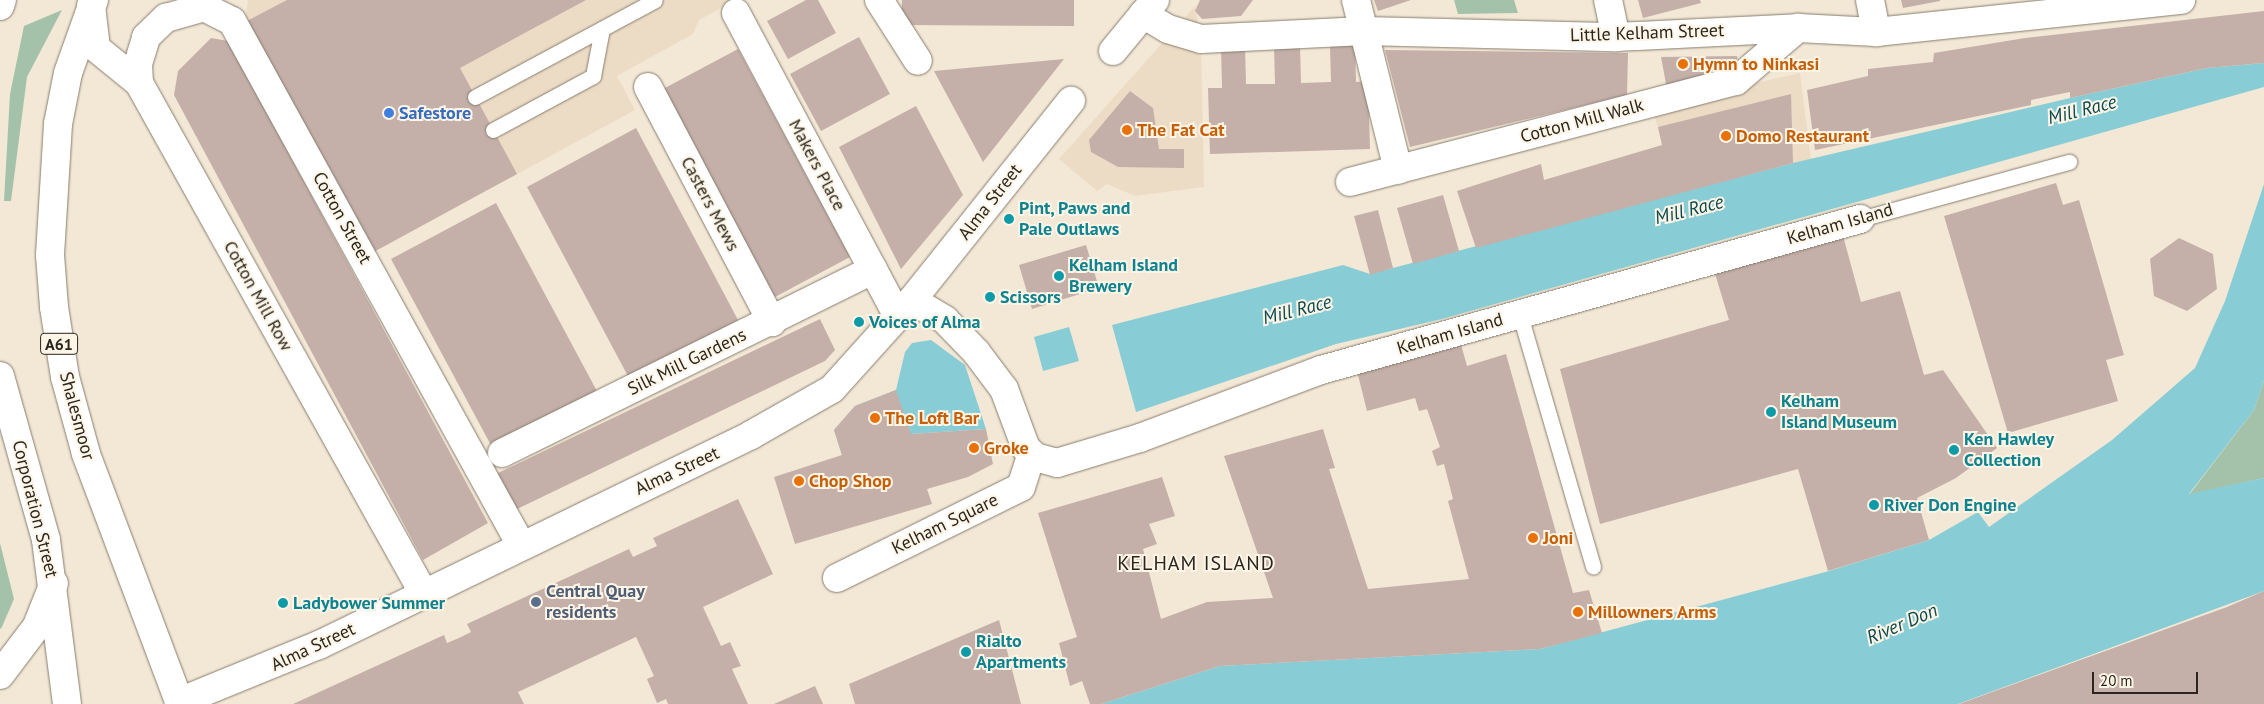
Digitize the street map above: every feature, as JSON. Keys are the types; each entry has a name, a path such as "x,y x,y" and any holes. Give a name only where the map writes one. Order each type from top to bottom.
{"main road":[{"path":"0,6 2,0"},
{"path":"879,0 918,60"},
{"path":"1356,0 1398,170"},
{"path":"1608,0 1616,37"},
{"path":"1870,0 1876,32"},
{"name":"Little Kelham Street","path":"1149,7 1168,29 1201,39 1364,31 1616,37 1798,28 1876,32 2182,0"},
{"name":"Cotton Mill Row","path":"92,3 96,48 139,83 424,594"},
{"name":"Shalesmoor","path":"92,3 68,73 58,124 50,255 58,336 86,454 177,703"},
{"name":"Cotton Street","path":"139,83 138,64 146,37 166,18 204,7 214,8 232,21 521,545"},
{"path":"1113,51 1149,7"},
{"name":"Makers Place","path":"736,14 872,270 905,308"},
{"name":"Cotton Mill Walk","path":"1350,182 1736,80 1798,28"},
{"name":"Casters Mews","path":"648,87 772,322"},
{"name":"Alma Street","path":"177,703 288,660 521,545 751,436 812,401 853,370 1071,101"},
{"name":"Kelham Island","path":"1032,454 1046,462 1068,462 1321,370 1860,219"},
{"name":"Silk Mill Gardens","path":"502,453 615,391 772,322 872,270"},
{"path":"905,308 945,320 976,352 1004,389 1020,439 1032,454"},
{"name":"Corporation Street","path":"0,376 54,583 67,704"},
{"name":"Kelham Square","path":"837,578 1021,487 1032,454"},
{"path":"3,666 37,626 54,583"}],"lane":[{"path":"475,97 655,0"},
{"path":"493,130 593,76 602,29"},
{"name":"Kelham Island","path":"1860,219 2069,162"},
{"path":"1520,315 1593,567"}],"shaded area":[{"name":"Safestore","path":"248,0 736,0 699,20 693,34 617,76 635,110 370,254 245,22"},
{"path":"1195,6 1201,39 1204,187 1135,196 1107,184 1097,191 1059,159"},
{"name":"Domo Restaurant","path":"1800,73 1811,159 1675,195 1652,106"}],"green space":[{"path":"1454,0 1514,0 1518,13 1458,14"},
{"path":"62,10 27,77 11,201 4,201 10,94 24,26"},
{"path":"2264,380 2264,478 2189,495 2254,410"},
{"path":"0,543 14,599 1,629 0,628"}],"water":[{"name":"Mill Race","path":"2264,63 2264,87 1442,319 1336,344 1136,412 1112,325 1343,265 1370,274 1793,163 2070,98 2207,68"},
{"name":"River Don","path":"2264,184 2264,380 2254,410 2189,494 2264,478 2264,591 1958,704 1101,704 1220,666 1540,649 1829,571 1929,540 1978,512 1989,527 2112,440 2195,368 2225,301"},
{"path":"1069,327 1079,361 1043,371 1034,337"},
{"path":"931,340 965,365 986,429 911,434 842,455 834,430 855,406 896,390 905,352 912,343"}],"building":[{"name":"Safestore","path":"287,0 586,0 460,68 517,174 370,254 245,22"},
{"path":"806,0 818,0 836,33 788,59 767,21"},
{"path":"902,0 1074,0 1074,26 901,25"},
{"path":"1200,0 1253,0 1241,16 1202,19 1195,11"},
{"path":"1374,0 1411,0 1378,11"},
{"path":"1638,0 1700,0 1701,3 1643,18"},
{"path":"1901,0 1940,0 1940,1 1903,8"},
{"path":"2264,11 2264,63 2207,68 2070,98 2070,92 2031,100 2031,105 1815,150 1807,90 1868,76 1868,69 1933,62 1934,53 2025,38"},
{"path":"859,37 890,94 821,131 790,74"},
{"path":"211,38 228,41 488,523 423,560 174,95 178,71"},
{"path":"1330,45 1355,45 1356,82 1368,81 1370,149 1210,154 1208,88 1222,88 1221,47 1245,46 1246,84 1275,84 1274,46 1300,46 1301,83 1331,82"},
{"path":"738,49 850,257 775,297 663,89"},
{"path":"1385,50 1628,53 1627,95 1410,147"},
{"path":"1737,56 1738,68 1667,89 1661,57"},
{"path":"1064,59 983,162 934,71"},
{"name":"The Fat Cat","path":"1130,91 1153,108 1159,149 1184,149 1184,168 1118,167 1091,152 1089,140"},
{"path":"1791,94 1793,163 1476,248 1457,191 1541,164 1544,180 1662,145 1658,127"},
{"path":"916,106 963,195 901,269 839,147"},
{"path":"636,128 738,320 629,378 527,187"},
{"path":"2056,183 2063,205 2079,200 2124,355 2106,360 2118,401 2008,433 1944,216"},
{"path":"1443,195 1459,251 1413,264 1397,208"},
{"path":"496,203 598,393 493,449 391,259"},
{"path":"1378,210 1393,268 1370,275 1354,216"},
{"name":"Kelham Island Museum","path":"1842,232 1861,302 1900,291 1924,375 1943,370 1997,448 1956,478 1917,498 1929,540 1828,571 1798,469 1600,524 1560,369 1729,320 1713,267"},
{"path":"2179,238 2213,254 2217,289 2187,311 2154,296 2150,259"},
{"name":"Kelham Island Brewery","path":"1086,245 1099,288 1032,309 1019,265"},
{"path":"820,319 835,350 825,361 515,510 496,474"},
{"path":"1460,341 1467,366 1506,354 1573,593 1589,590 1602,633 1540,649 1220,666 1101,704 1090,704 1082,681 1070,686 1059,643 1077,637 1038,513 1162,477 1175,516 1149,524 1157,544 1143,549 1161,619 1207,602 1273,598 1224,456 1323,429 1335,468 1329,469 1368,589 1469,579 1448,501 1453,499 1444,464 1437,466 1432,451 1440,447 1427,409 1419,411 1415,398 1367,411 1356,367"},
{"path":"896,390 911,434 986,429 993,464 968,477 927,489 932,504 795,544 774,477 842,455 834,430 855,406"},
{"path":"738,499 773,574 703,607 721,646 730,642 741,666 732,669 748,704 668,704 666,699 657,703 647,679 654,676 636,637 518,692 524,704 293,704 444,635 447,643 459,638 471,632 467,624 629,549 633,557 657,546 653,538"},
{"path":"2264,591 2264,704 1959,704 2227,607"},
{"name":"Rialto Apartments","path":"999,620 1021,704 855,704 849,684"},
{"path":"815,686 823,704 774,704"}],"place":[{"name":"Hymn to Ninkasi","path":"1683,64"},
{"name":"Safestore","path":"389,113"},
{"name":"The Fat Cat","path":"1127,130"},
{"name":"Domo Restaurant","path":"1726,136"},
{"name":"Pint, Paws and Pale Outlaws","path":"1009,219"},
{"name":"Kelham Island Brewery","path":"1059,276"},
{"name":"Scissors","path":"990,297"},
{"name":"Voices of Alma","path":"859,322"},
{"name":"Kelham Island Museum","path":"1771,412"},
{"name":"The Loft Bar","path":"875,418"},
{"name":"Groke","path":"974,448"},
{"name":"Ken Hawley Collection","path":"1954,450"},
{"name":"Chop Shop","path":"799,481"},
{"name":"River Don Engine","path":"1874,505"},
{"name":"Joni","path":"1533,538"},
{"name":"Central Quay residents","path":"536,602"},
{"name":"Ladybower Summer","path":"283,603"},
{"name":"Millowners Arms","path":"1578,612"},
{"name":"Rialto Apartments","path":"966,652"}],"district":[{"name":"KELHAM ISLAND","path":"1196,563"}]}
